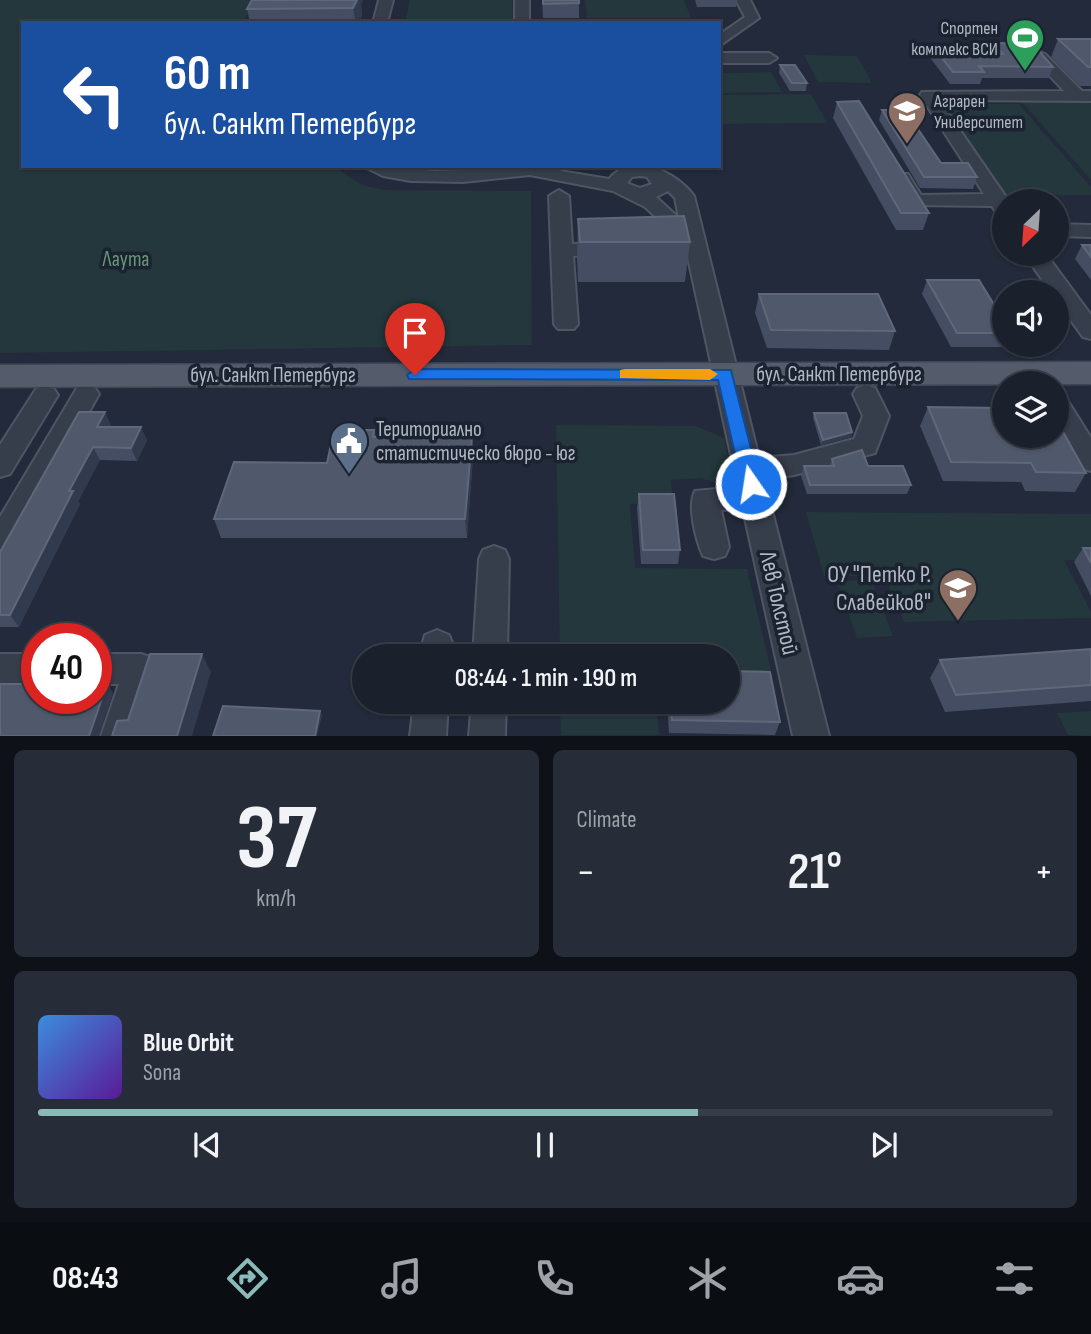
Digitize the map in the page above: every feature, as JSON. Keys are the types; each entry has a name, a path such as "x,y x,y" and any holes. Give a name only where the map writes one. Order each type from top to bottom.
{"main road":[{"name":"бул. Санкт Петербург","path":"0,395 728,384 1091,373"},
{"name":"бул. Санкт Петербург","path":"0,376 728,384 866,394 992,395"},
{"path":"1069,395 1091,395"}],"street":[{"path":"381,21 386,0"},
{"path":"522,0 522,21"},
{"path":"721,41 752,18 743,0"},
{"path":"1040,57 1084,96"},
{"path":"721,58 769,58"},
{"path":"992,191 928,95 1084,96"},
{"path":"889,156 915,201 992,205"},
{"path":"378,168 394,174 418,176 543,168"},
{"path":"520,171 628,190 657,191 662,175 629,168 618,177 628,190 652,202 694,245"},
{"name":"Лев Толстой","path":"662,175 684,196 811,736"},
{"path":"559,196 566,324"},
{"path":"1069,230 1091,231"},
{"path":"669,248 694,245"},
{"path":"562,250 629,248"},
{"path":"1044,266 1091,332"},
{"path":"0,543 86,394"},
{"path":"714,547 705,499 751,484 794,465 865,446 876,415 866,394"},
{"path":"0,467 45,395"},
{"path":"1069,424 1091,461"},
{"path":"490,644 494,559"},
{"path":"0,669 21,669"},
{"path":"112,669 141,669 119,736"},
{"path":"428,736 430,714"},
{"path":"487,736 488,714"}],"green space":[{"name":"Лаута","path":"0,0 255,0 244,21 21,21 21,168 336,168 362,185 383,190 531,191 532,345 0,353"},
{"path":"410,0 512,0 513,21 405,21"},
{"path":"585,0 684,0 691,18 587,18"},
{"path":"804,55 857,56 872,83 818,82"},
{"path":"771,72 782,92 721,93 721,73"},
{"path":"811,94 827,123 721,124 721,95"},
{"path":"1021,101 1091,101 1091,180"},
{"path":"941,104 1019,104 1091,187 1091,195 1069,195 1069,189 1003,189"},
{"path":"556,425 696,426 724,438 736,490 701,478 671,480 673,503 630,504 635,568 747,569 773,679 740,678 740,644 560,644"},
{"path":"806,512 1091,514 1091,560 1064,560 1091,612 1091,618 904,622 885,576 824,576"},
{"path":"871,580 893,636 857,638 837,581"},
{"path":"1091,711 1091,736 1068,735 1057,713"},
{"path":"560,714 657,714 659,735 561,735"}],"building":[{"path":"252,0 357,0 353,8 247,9"},
{"path":"543,0 579,0 579,3 543,4"},
{"path":"1058,39 1091,39 1091,67 1088,67"},
{"path":"993,43 1033,44 1053,67 979,66 984,72 953,72 934,48 963,48 968,54 1003,54"},
{"path":"780,65 795,65 807,83 792,83"},
{"path":"859,101 929,213 901,213 837,102"},
{"path":"882,110 905,110 941,163 968,163 977,177 924,177"},
{"path":"684,216 690,242 580,242 578,219"},
{"path":"1082,245 1091,245 1091,257"},
{"path":"927,280 979,280 992,301 992,333 957,333"},
{"path":"759,294 878,294 895,331 771,330"},
{"path":"928,407 992,408 992,448 1069,448 1069,443 1086,473 1036,472 1031,463 951,462"},
{"path":"79,412 105,412 97,427 141,427 131,448 93,447 10,615 0,615 0,552"},
{"path":"814,413 846,413 852,432 823,440"},
{"path":"334,430 374,430 373,437 472,437 465,519 214,519 234,462 327,463"},
{"path":"862,450 868,466 903,466 911,485 810,485 804,466 834,466 832,459"},
{"path":"639,494 674,494 680,550 643,550"},
{"path":"1083,548 1091,548 1091,563"},
{"path":"1091,649 1091,685 956,695 940,660"},
{"path":"150,654 202,654 177,736 112,736 117,721 128,720"},
{"path":"740,671 770,672 780,722 672,720 671,714 740,714"},
{"path":"0,684 21,684 21,714 97,714 89,736 0,736"},
{"path":"223,706 320,711 315,736 213,736"}],"slow traffic":[{"path":"625,374 710,374"}],"place":[{"name":"Спортен комплекс ВСИ","path":"1025,72"},
{"name":"Аграрен Университет","path":"907,145"},
{"name":"Териториално статистическо бюро - юг","path":"349,475"},
{"name":"ОУ \"Петко Р. Славейков\"","path":"958,622"}],"route":[{"path":"415,375 725,374 751,484"}]}
